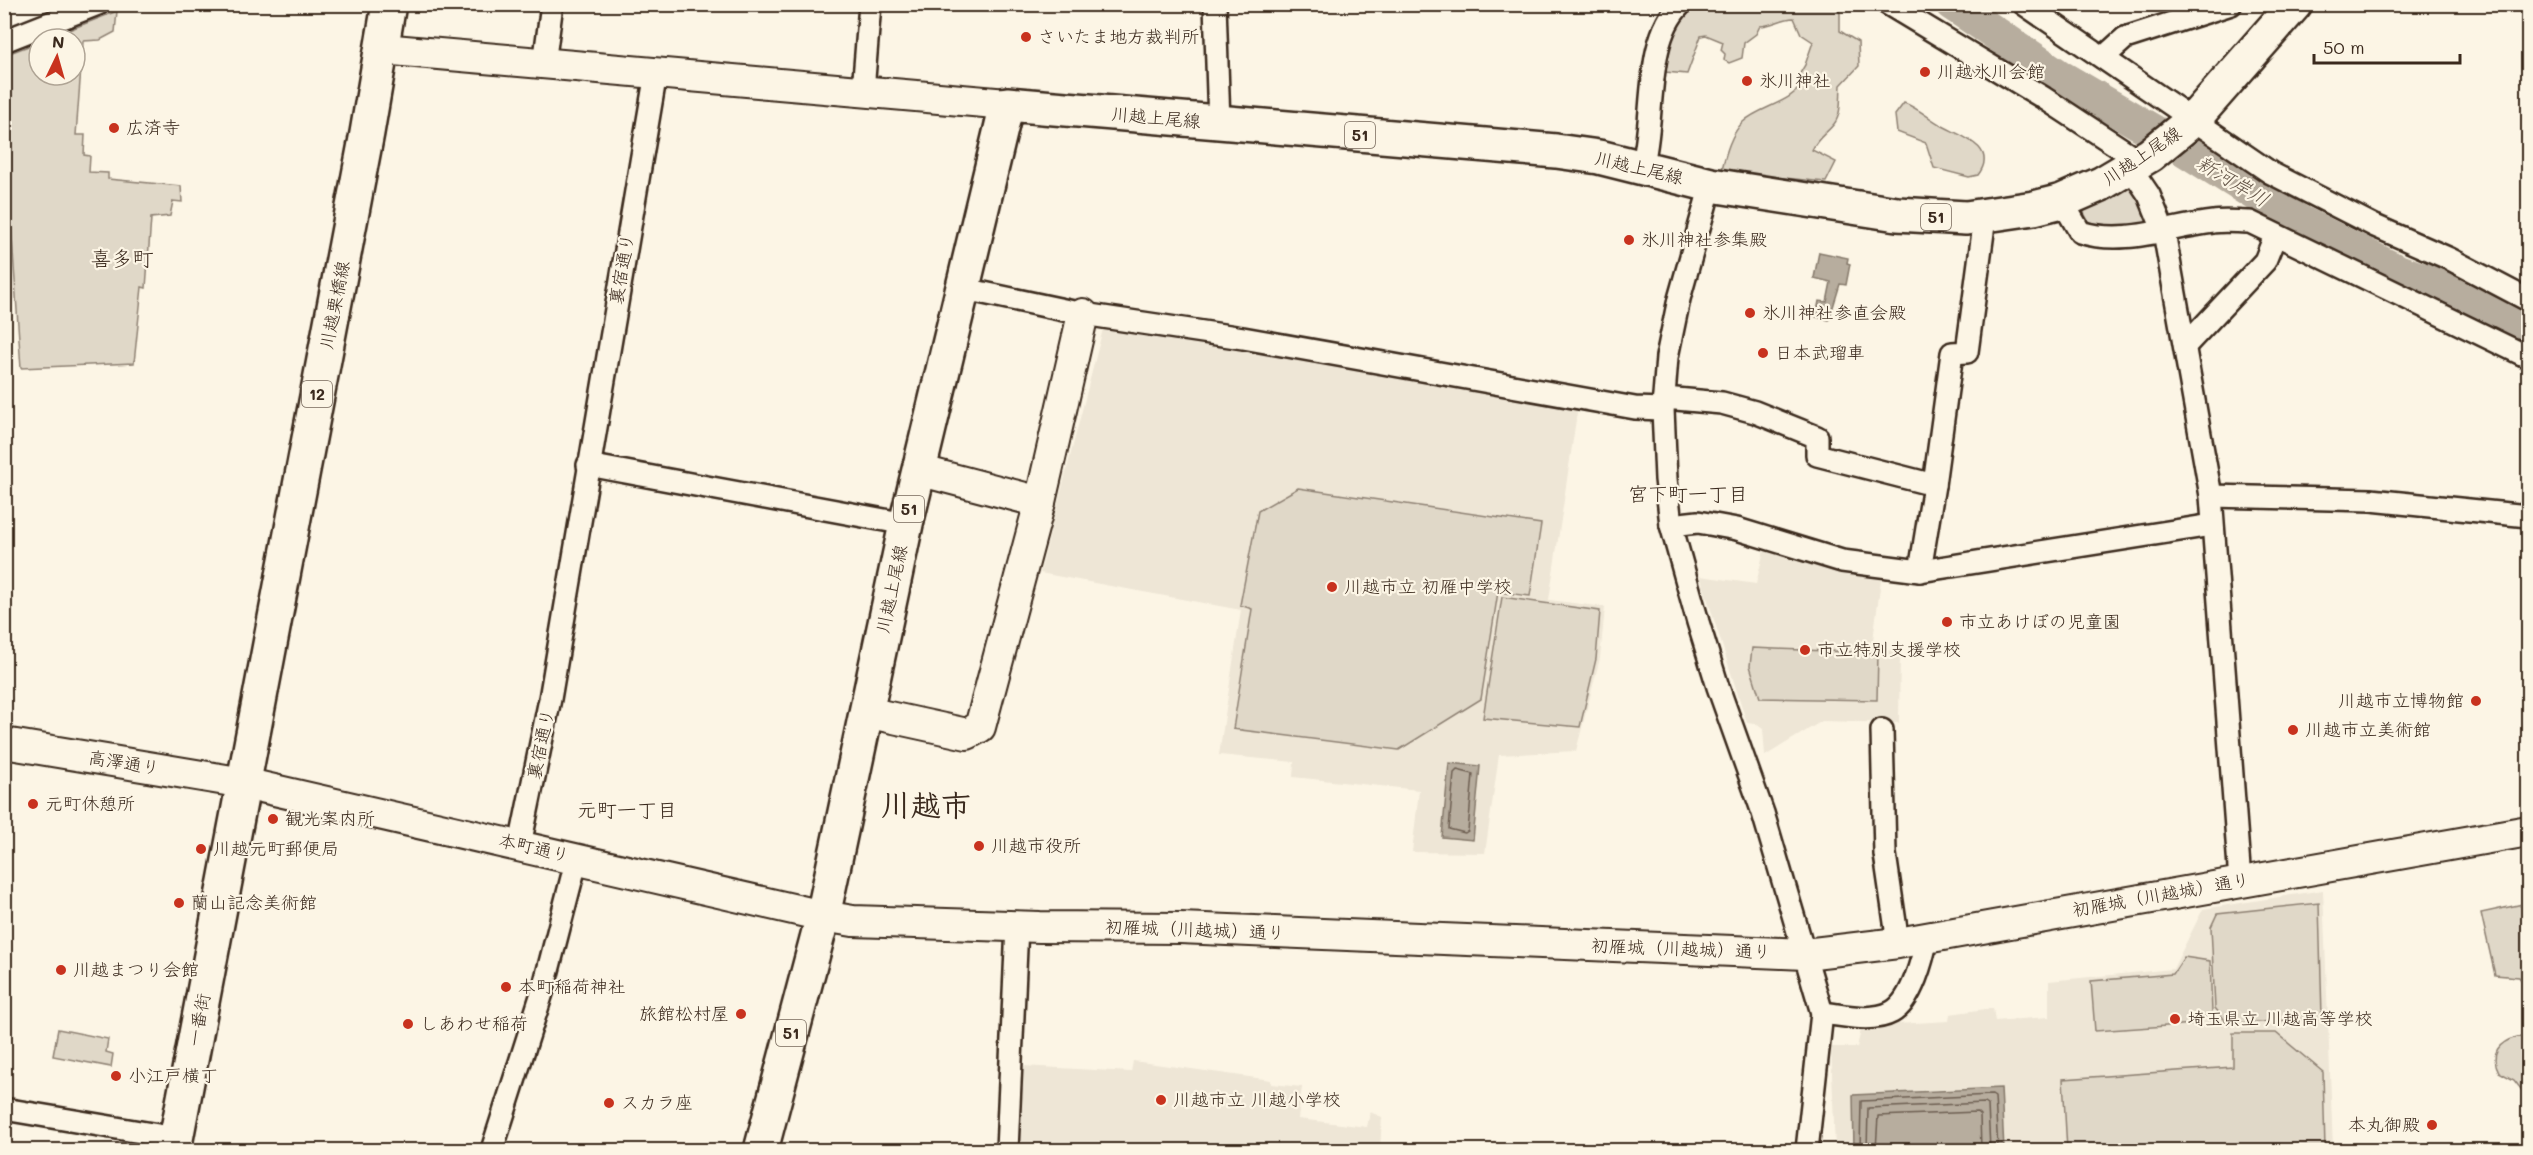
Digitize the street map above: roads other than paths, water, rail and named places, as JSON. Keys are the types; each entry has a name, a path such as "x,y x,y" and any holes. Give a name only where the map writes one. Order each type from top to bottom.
{"main road":[{"name":"川越栗橋線","path":"244,783 389,4"},
{"name":"川越上尾線","path":"761,1150 823,916 918,470 960,288 1007,104 1556,151 1599,157 1711,185 1897,214 1947,218 1985,217 2062,201 2101,184 2140,161 2191,122 2288,8"},
{"name":"一番街","path":"175,1144 244,783"}],"street":[{"path":"4,41 98,4"},
{"path":"544,64 552,4"},
{"path":"863,91 870,4"},
{"path":"1215,4 1219,123"},
{"path":"1888,4 2044,98 2140,161 2149,195 2164,232 2186,345 2211,496 2240,881"},
{"path":"2024,4 2104,57 2191,122 2271,172 2375,226 2450,259 2529,300"},
{"path":"2104,57 2125,38 2231,4"},
{"path":"1642,167 1648,147 1655,71 1661,40 1672,8"},
{"path":"382,49 1007,104"},
{"name":"裏宿通り","path":"520,845 550,699 656,73"},
{"path":"1711,185 1672,328 1663,403 1671,525 1718,687 1763,813 1822,1013 1807,1150"},
{"path":"2062,201 2080,232 2096,237 2164,232 2213,222 2250,222 2529,357"},
{"path":"1920,571 1952,353 1967,352 1985,217"},
{"path":"2186,345 2265,261 2275,236"},
{"path":"960,288 1083,314 1243,338 1635,408 1663,403 1722,403 1755,412 1817,437 1817,455 1934,485"},
{"path":"866,712 968,734 980,727 1040,502 1083,314"},
{"path":"588,465 906,524"},
{"path":"918,470 1040,502"},
{"path":"2211,496 2371,500 2529,516"},
{"path":"1671,525 1698,522 1737,529 1842,561 1920,571 2212,525"},
{"path":"1882,730 1885,854 1898,943"},
{"name":"高澤通り","path":"4,743 244,783"},
{"name":"本町通り","path":"244,783 823,916"},
{"name":"初雁城（川越城）通り","path":"823,916 853,921 1180,928 1805,954 1898,943 2529,831"},
{"path":"492,1150 543,990 577,858"},
{"path":"1006,1150 1017,926"},
{"path":"1822,1013 1875,1017 1892,1012 1902,1002 1917,974 1927,937"},
{"path":"4,1108 175,1144"}],"water":[{"path":"1819,252 1848,258 1847,263 1850,264 1846,285 1840,284 1829,320 1816,317 1819,301 1827,302 1831,282 1814,278"},
{"path":"1449,763 1480,766 1473,840 1442,837"},
{"path":"2001,1088 2004,1150 1854,1150 1853,1095"}],"waterway":[{"name":"新河岸川","path":"1952,4 2062,78 2187,151 2298,221 2395,270 2469,296 2528,328"}],"place":[{"name":"さいたま地方裁判所","path":"1026,37"},
{"name":"川越氷川会館","path":"1925,72"},
{"name":"氷川神社","path":"1747,81"},
{"name":"広済寺","path":"114,128"},
{"name":"氷川神社参集殿","path":"1629,240"},
{"name":"氷川神社参直会殿","path":"1750,313"},
{"name":"日本武瑠車","path":"1763,353"},
{"name":"川越市立 初雁中学校","path":"1332,587"},
{"name":"市立あけぼの児童園","path":"1947,622"},
{"name":"市立特別支援学校","path":"1805,650"},
{"name":"川越市立博物館","path":"2476,701"},
{"name":"川越市立美術館","path":"2293,730"},
{"name":"元町休憩所","path":"33,804"},
{"name":"観光案内所","path":"273,819"},
{"name":"川越市役所","path":"979,846"},
{"name":"川越元町郵便局","path":"201,849"},
{"name":"蘭山記念美術館","path":"179,903"},
{"name":"川越まつり会館","path":"61,970"},
{"name":"本町稲荷神社","path":"506,987"},
{"name":"旅館松村屋","path":"741,1014"},
{"name":"埼玉県立 川越高等学校","path":"2175,1019"},
{"name":"しあわせ稲荷","path":"408,1024"},
{"name":"小江戸横丁","path":"116,1076"},
{"name":"川越市立 川越小学校","path":"1161,1100"},
{"name":"スカラ座","path":"609,1103"},
{"name":"本丸御殿","path":"2432,1125"}],"district":[{"name":"喜多町","path":"122,259"},
{"name":"宮下町一丁目","path":"1688,494"},
{"name":"川越市","path":"926,806"},
{"name":"元町一丁目","path":"627,810"}]}
